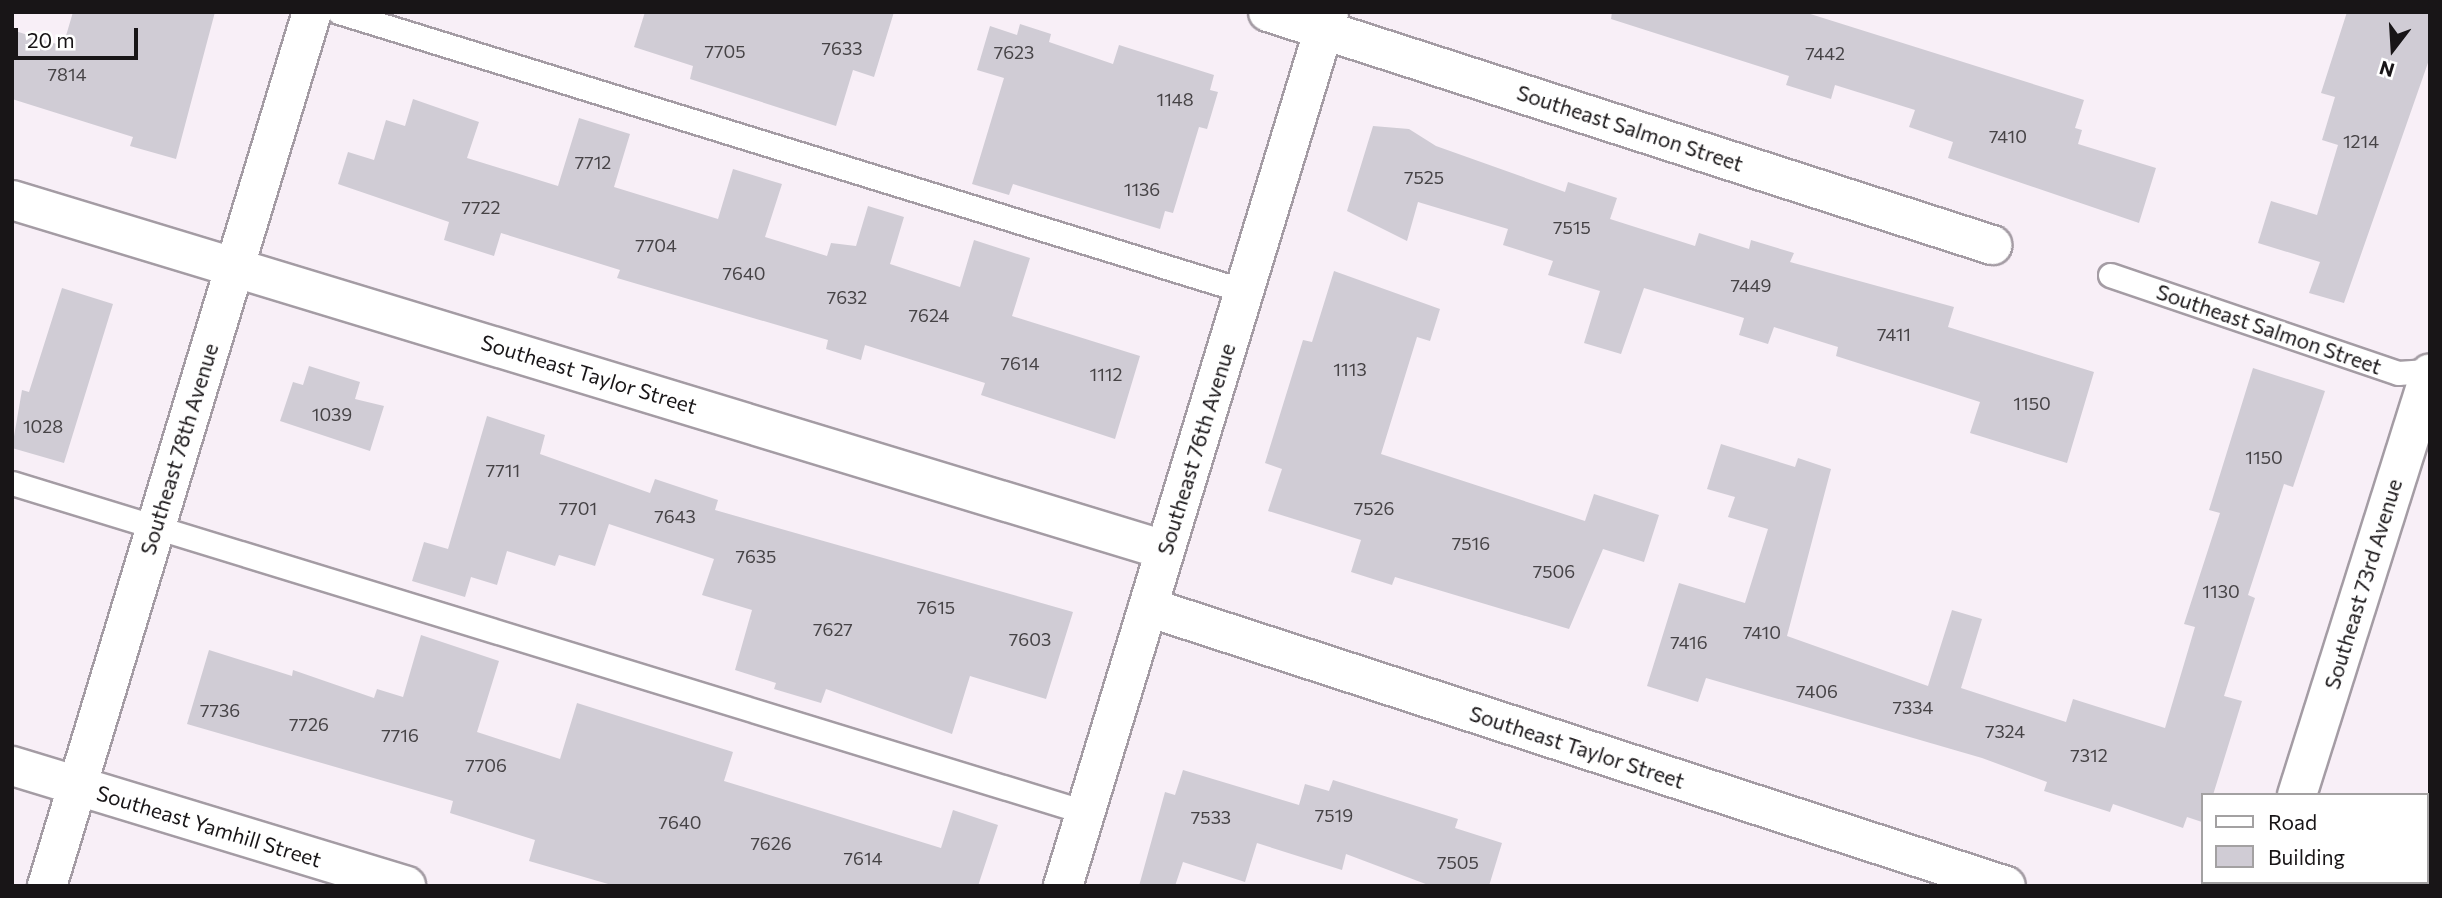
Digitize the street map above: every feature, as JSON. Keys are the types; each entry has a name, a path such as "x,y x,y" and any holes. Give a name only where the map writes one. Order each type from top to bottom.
{"street":[{"name":"Southeast 78th Avenue","path":"47,886 312,12"},
{"name":"Southeast Salmon Street","path":"1268,12 1327,20 1992,245"},
{"name":"Southeast 76th Avenue","path":"1063,886 1327,20"},
{"name":"Southeast Taylor Street","path":"12,200 1165,550"},
{"name":"Southeast 73rd Avenue","path":"2298,793 2430,372"},
{"name":"Southeast Taylor Street","path":"1147,607 2006,886"},
{"name":"Southeast Yamhill Street","path":"12,766 406,886"}],"lane":[{"path":"339,12 1244,291"},
{"name":"Southeast Salmon Street","path":"2110,275 2399,373 2430,372"},
{"path":"12,483 1085,812"}],"building":[{"path":"73,12 215,12 176,159 130,146 133,137 12,99 12,30 63,46"},
{"path":"645,12 894,12 874,77 853,70 836,126 690,79 693,66 634,47"},
{"path":"1612,12 1804,12 2084,100 2075,128 2082,130 2078,144 2156,168 2139,223 1948,158 1953,142 1909,127 1915,110 1835,85 1831,99 1786,85 1789,76 1611,19"},
{"path":"2347,12 2430,12 2430,57 2344,303 2309,293 2320,262 2258,243 2271,201 2317,215 2338,145 2322,140 2335,97 2321,93"},
{"path":"1020,24 1051,34 1049,42 1113,64 1119,45 1214,75 1210,90 1218,92 1207,129 1199,127 1173,213 1165,211 1160,229 1013,184 1009,195 972,184 1004,78 977,70 990,26 1017,35"},
{"path":"413,99 479,122 467,158 558,186 579,118 630,134 614,187 718,219 733,169 782,184 765,237 827,256 831,243 856,246 868,206 904,217 890,264 960,287 974,240 1030,258 1012,316 1140,356 1115,439 981,395 985,383 865,345 861,360 826,349 828,340 617,278 620,270 501,233 494,256 444,240 449,222 338,184 348,152 374,160 386,120 405,126"},
{"path":"1373,126 1409,129 1436,146 1565,192 1568,182 1617,198 1610,219 1695,246 1699,233 1749,249 1751,240 1794,253 1790,262 1954,307 1948,327 2094,372 2067,463 1970,433 1980,402 1836,356 1838,347 1774,327 1768,344 1739,335 1744,318 1644,288 1621,354 1584,343 1600,291 1548,275 1553,261 1503,245 1508,229 1418,202 1407,241 1347,211"},
{"path":"1334,271 1440,309 1430,341 1417,337 1381,454 1585,521 1594,494 1659,515 1644,562 1603,549 1569,629 1395,577 1392,585 1351,572 1361,540 1268,511 1282,469 1265,463 1303,340 1312,342"},
{"path":"62,288 113,304 64,463 12,448 22,390 29,392"},
{"path":"309,366 360,382 355,399 384,406 370,451 280,421 293,382 303,385"},
{"path":"2253,368 2325,391 2293,487 2284,484 2248,595 2255,598 2224,696 2242,701 2214,793 2200,793 2200,821 2187,817 2183,828 2113,804 2110,812 2044,791 2047,782 1982,758 1706,678 1698,702 1647,686 1679,583 1745,603 1768,529 1728,517 1735,497 1707,489 1721,444 1795,467 1798,458 1831,469 1787,636 1928,686 1952,610 1982,619 1961,688 2066,722 2073,699 2165,728 2195,627 2184,624 2220,513 2209,510"},
{"path":"487,416 545,435 540,454 650,493 655,479 718,500 715,510 1073,612 1046,699 970,676 952,734 826,689 821,703 774,689 776,683 735,670 752,610 702,595 714,559 609,524 595,566 559,555 555,566 507,551 497,585 471,577 465,597 412,581 424,542 448,549"},
{"path":"421,635 499,661 477,732 560,759 577,703 733,752 724,781 941,848 953,810 998,825 978,886 615,886 529,861 535,840 450,813 453,801 187,724 209,650 292,676 293,670 374,698 377,689 403,697"},
{"path":"1183,770 1299,805 1305,784 1329,791 1333,780 1458,819 1455,828 1502,843 1489,886 1431,886 1346,854 1342,870 1257,843 1245,882 1183,862 1175,886 1139,886 1165,792 1175,795"}]}
